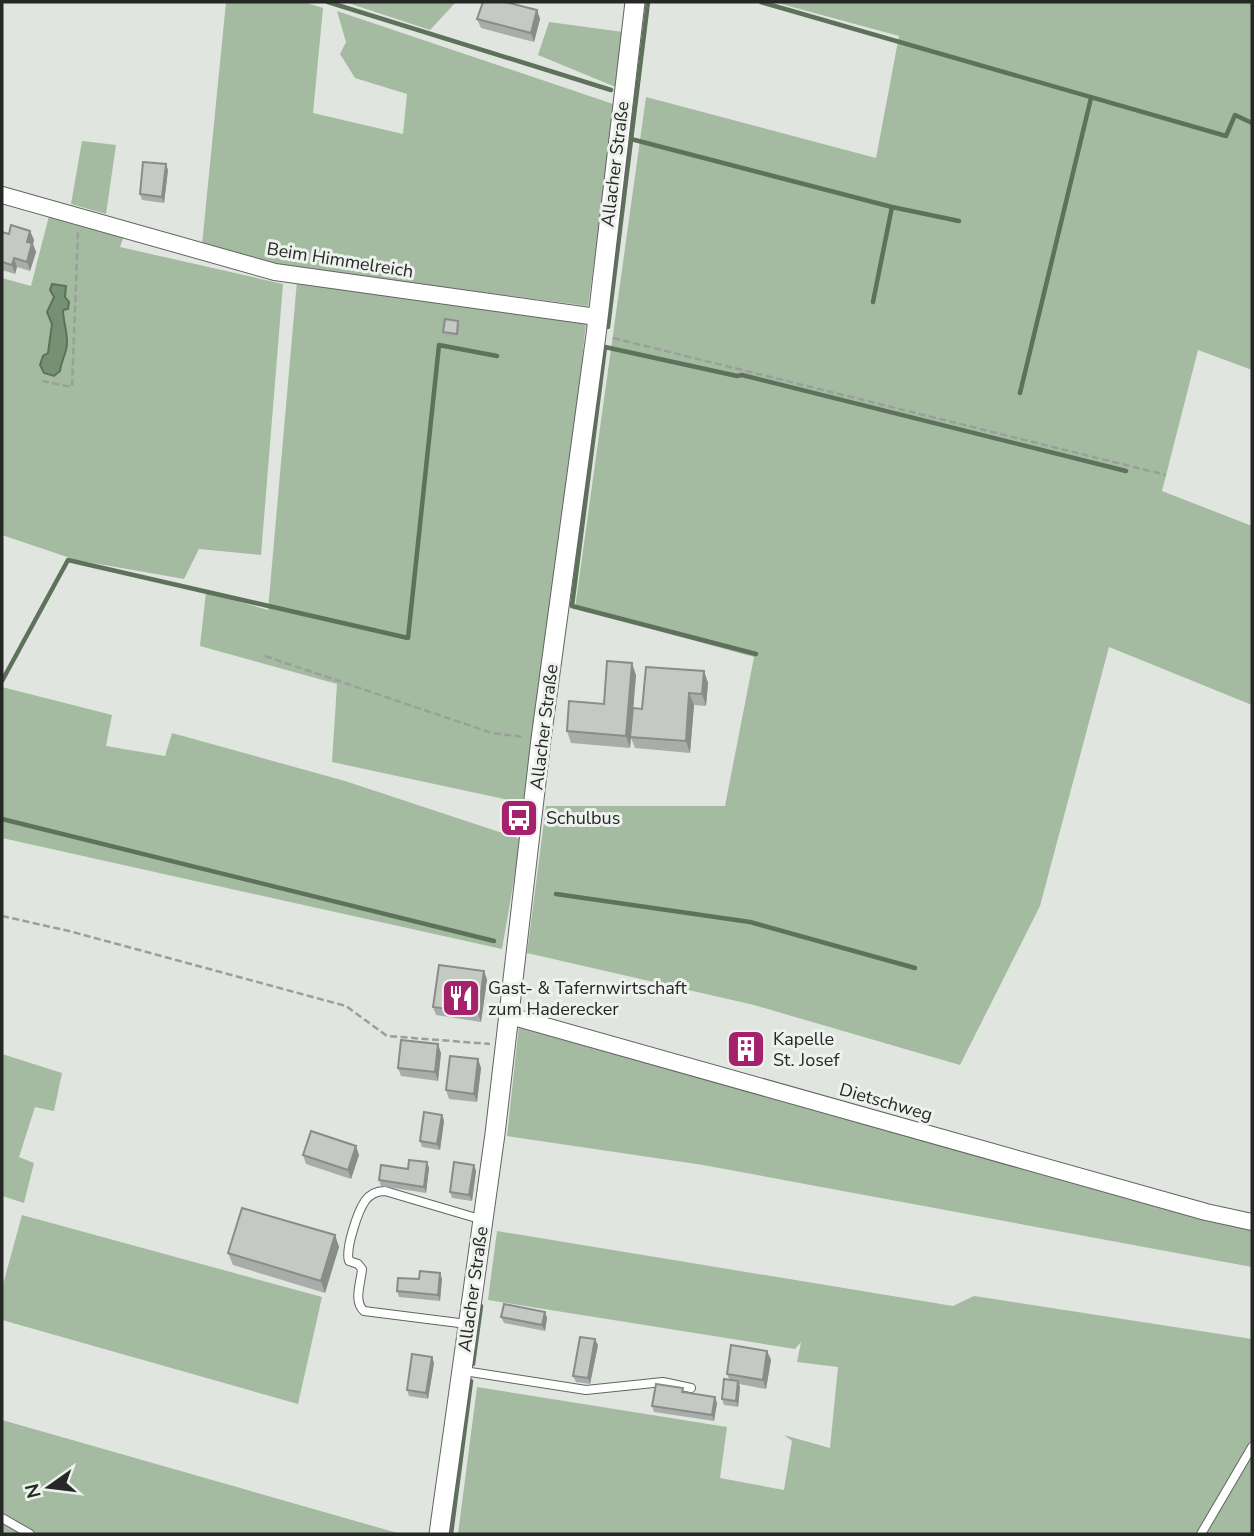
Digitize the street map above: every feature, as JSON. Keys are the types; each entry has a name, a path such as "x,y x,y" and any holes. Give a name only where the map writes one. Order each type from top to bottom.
{"street":[{"name":"Allacher Straße","path":"439,1534 509,1024 541,739 597,326 635,2"},
{"name":"Beim Himmelreich","path":"2,195 275,272 597,326"},
{"name":"Dietschweg","path":"509,1024 1206,1212 1252,1222"}],"lane":[{"path":"467,1324 364,1311 359,1308 362,1269 358,1264 349,1261 348,1249 365,1200 379,1191 483,1220"},
{"path":"461,1370 586,1390 663,1382 691,1388"},
{"path":"1201,1534 1252,1447"},
{"path":"2,1518 30,1534"}],"path":[{"path":"42,381 72,387 79,217"},
{"path":"597,326 669,351 1166,475"},
{"path":"265,656 492,733 541,739"},
{"path":"2,916 69,931 346,1006 387,1036 488,1045 509,1024"}],"shaded area":[{"path":"226,2 304,2 323,8 313,113 403,134 407,94 355,78 340,54 346,42 337,11 616,105 588,306 274,265 202,245"},
{"path":"345,2 456,2 430,30"},
{"path":"774,2 1252,2 1252,370 1198,350 1162,491 1252,526 1252,705 1109,647 1040,906 960,1065 754,1005 527,953 546,806 725,806 754,657 575,608 646,97 876,158 899,36"},
{"path":"549,22 623,32 618,88 538,55"},
{"path":"82,141 116,145 106,214 71,204"},
{"path":"50,212 126,230 120,247 283,284 261,555 199,549 184,579 76,560 2,535 2,278 31,286"},
{"path":"297,281 586,323 541,739 527,804 332,762 337,684 200,646 206,592 268,610"},
{"path":"52,284 66,286 65,297 69,302 68,309 63,310 67,345 60,371 54,376 44,373 40,365 43,356 48,353 52,324 47,312 54,297 50,290"},
{"path":"2,687 112,715 106,746 165,756 172,733 345,781 521,839 502,949 2,838"},
{"path":"519,1025 1252,1228 1252,1267 703,1165 507,1136"},
{"path":"2,1054 62,1073 54,1111 35,1107 19,1157 34,1163 24,1203 2,1196"},
{"path":"22,1215 322,1297 298,1404 2,1320 2,1288"},
{"path":"497,1231 953,1306 974,1296 1252,1339 1252,1534 458,1534 477,1387 727,1427 720,1478 784,1490 792,1441 784,1435 830,1448 838,1367 797,1362 801,1342 795,1349 488,1300"},
{"path":"2,1420 401,1534 2,1534"}],"building":[{"path":"483,2 505,2 537,10 531,33 477,19"},
{"path":"143,162 166,164 162,197 140,194"},
{"path":"11,225 30,231 27,242 32,243 27,262 14,258 12,265 2,262 2,232 9,234"},
{"path":"445,319 458,321 457,334 443,332"},
{"path":"607,661 632,663 626,736 567,731 569,701 604,704"},
{"path":"646,667 704,671 702,694 689,693 686,741 630,737 633,708 642,709"},
{"name":"Gast- & Tafernwirtschaft zum Haderecker","path":"439,965 484,971 478,1013 433,1007"},
{"name":"Kapelle St. Josef","path":"740,1039 752,1043 750,1052 738,1049"},
{"path":"401,1040 438,1044 435,1072 398,1068"},
{"path":"450,1056 478,1059 474,1094 446,1090"},
{"path":"424,1112 442,1115 437,1144 420,1141"},
{"path":"311,1131 356,1146 348,1170 303,1155"},
{"path":"409,1160 427,1162 424,1187 379,1180 381,1165 408,1169"},
{"path":"454,1162 474,1165 469,1195 450,1192"},
{"path":"242,1208 335,1235 321,1281 228,1253"},
{"path":"420,1271 440,1273 438,1295 397,1291 398,1278 419,1279"},
{"path":"504,1304 545,1312 542,1325 501,1317"},
{"path":"580,1337 595,1339 588,1378 573,1376"},
{"path":"731,1345 767,1351 763,1380 727,1374"},
{"path":"412,1354 432,1357 426,1393 407,1390"},
{"path":"724,1379 738,1381 736,1401 722,1399"},
{"path":"656,1384 683,1388 682,1392 715,1397 712,1415 652,1406"}],"waterway":[{"path":"328,2 611,90"},
{"path":"608,327 648,2"},
{"path":"761,2 1226,136 1235,115 1252,123"},
{"path":"1020,393 1091,98"},
{"path":"631,139 892,207 959,221"},
{"path":"873,302 892,207"},
{"path":"2,681 68,560 408,638 439,345 497,356"},
{"path":"756,654 572,606 605,347 742,375 1126,471"},
{"path":"2,819 494,941"},
{"path":"556,894 750,922 915,968"},
{"path":"473,1364 481,1306"},
{"path":"451,1534 471,1381"}],"place":[{"name":"Schulbus","path":"519,818"},
{"name":"Gast- & Tafernwirtschaft zum Haderecker","path":"461,998"},
{"name":"Kapelle St. Josef","path":"746,1049"}]}
